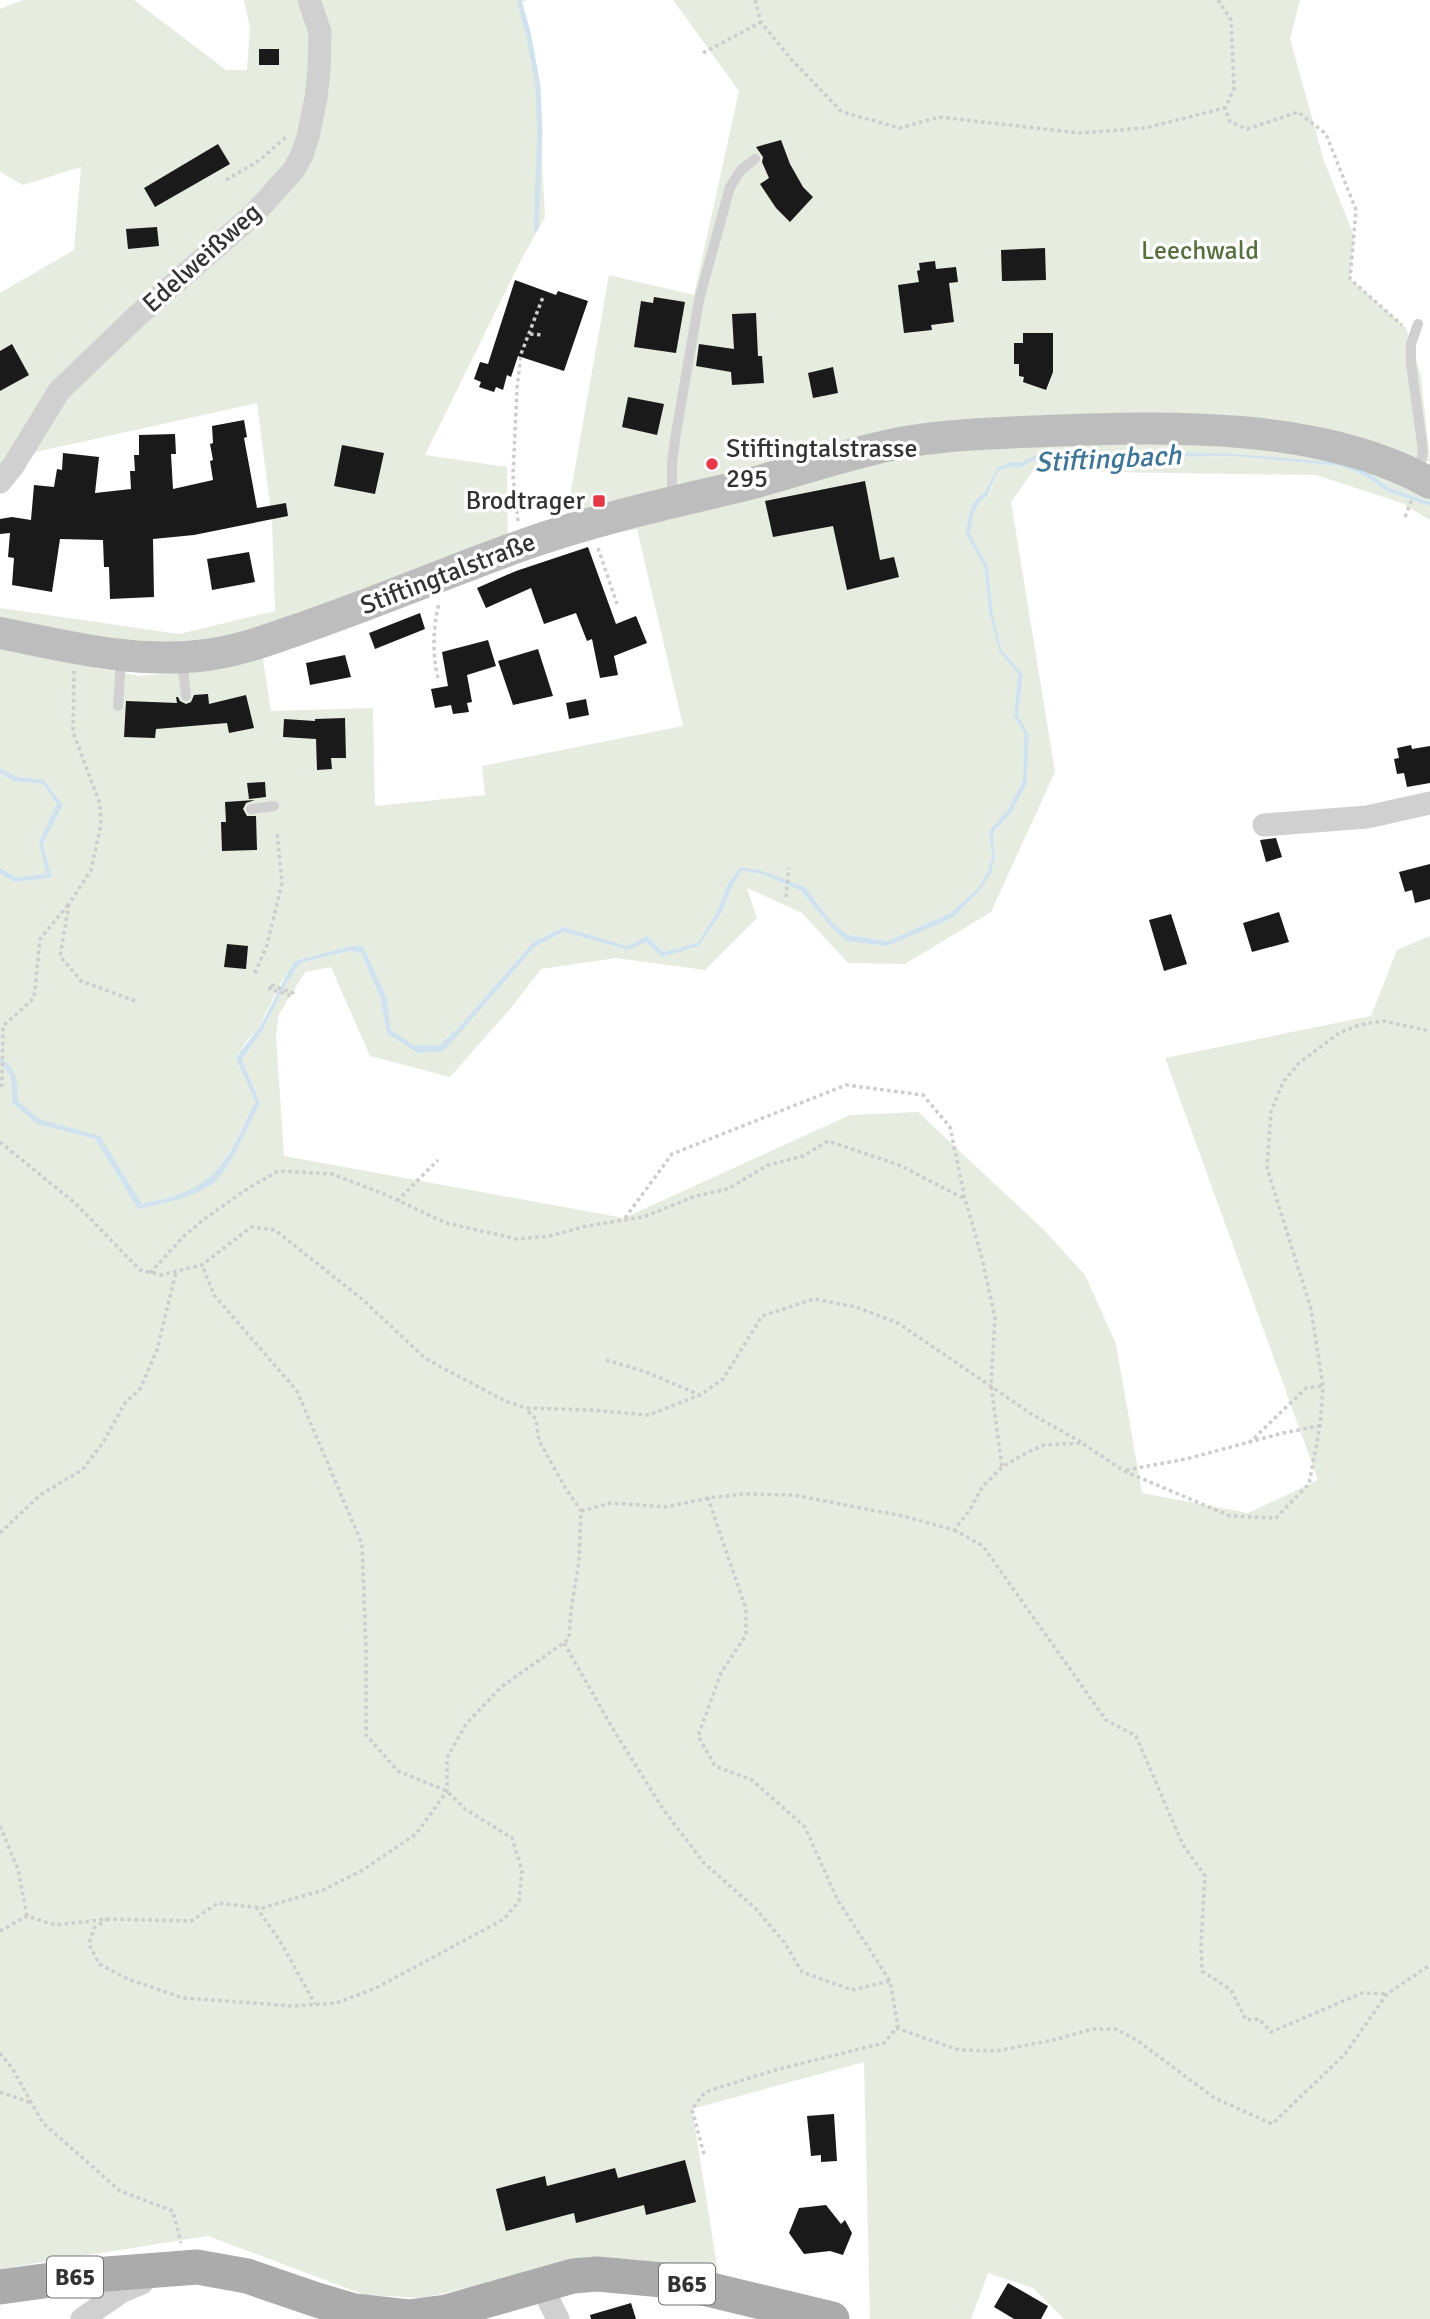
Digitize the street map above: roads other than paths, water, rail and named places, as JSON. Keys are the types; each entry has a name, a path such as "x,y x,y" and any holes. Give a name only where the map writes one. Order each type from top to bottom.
{"main road":[{"name":"B65","path":"0,2287 188,2267 247,2276 354,2311 385,2317 409,2317 498,2302 541,2285 585,2275 642,2277 674,2281 832,2319"}],"street":[{"name":"Edelweißweg","path":"0,482 13,466 59,391 136,317 254,214 283,184 302,155 313,119 319,69 320,32 309,0"},
{"name":"Stiftingtalstraße","path":"0,633 121,656 201,656 273,639 520,545 591,522 905,442 956,436 1164,427 1226,431 1373,456 1420,488"},
{"path":"1264,825 1367,817 1430,803"},
{"path":"82,2319 121,2292 142,2283 151,2269"},
{"path":"541,2285 558,2319"}],"lane":[{"path":"673,502 676,433 699,300 730,187 741,170 755,159"},
{"path":"1418,324 1411,344 1411,363 1423,451 1420,488"},
{"path":"118,706 121,656"},
{"path":"182,657 186,696"},
{"path":"251,809 274,806"}],"water":[{"name":"Stiftingbach","path":"1086,453 1235,454 1342,463 1368,472 1390,488 1430,502 1430,506 1388,492 1365,476 1341,466 1233,456 1086,457 1063,463 1035,460 1020,468 1010,467 998,471 988,495 979,503 974,513 970,533 988,566 993,613 1001,649 1023,674 1018,715 1029,735 1027,784 1012,812 993,833 995,857 991,873 981,889 953,918 888,946 846,941 801,891 762,874 742,871 722,912 699,946 662,957 646,942 629,950 563,932 535,947 444,1051 418,1053 387,1034 380,997 361,953 350,951 300,963 263,1030 242,1059 260,1103 226,1169 212,1184 195,1193 138,1209 95,1139 37,1124 12,1103 11,1077 0,1058 6,1061 13,1071 17,1082 18,1101 39,1119 100,1136 142,1204 175,1196 195,1187 218,1168 235,1144 255,1102 236,1058 260,1026 295,961 351,946 363,946 387,998 391,1030 414,1045 440,1045 533,942 564,927 627,946 647,936 663,952 697,943 718,910 728,883 740,867 763,871 805,887 832,922 848,935 888,941 950,913 978,888 988,871 992,856 989,831 1008,809 1023,781 1024,733 1014,716 1018,674 999,651 989,612 984,566 965,533 970,510 976,499 985,492 997,468 1011,462 1020,463 1037,454 1063,459"},
{"path":"0,768 17,777 44,780 63,805 43,844 52,878 15,882 0,874 0,868 16,877 46,874 39,842 57,804 43,784 13,781 0,773"}],"waterway":[{"path":"519,0 538,86 540,131 536,229"}],"place":[{"name":"Stiftingtalstrasse 295","path":"712,464"},
{"name":"Brodtrager","path":"599,501"}],"park label":[{"name":"Leechwald","path":"1200,251"}]}
